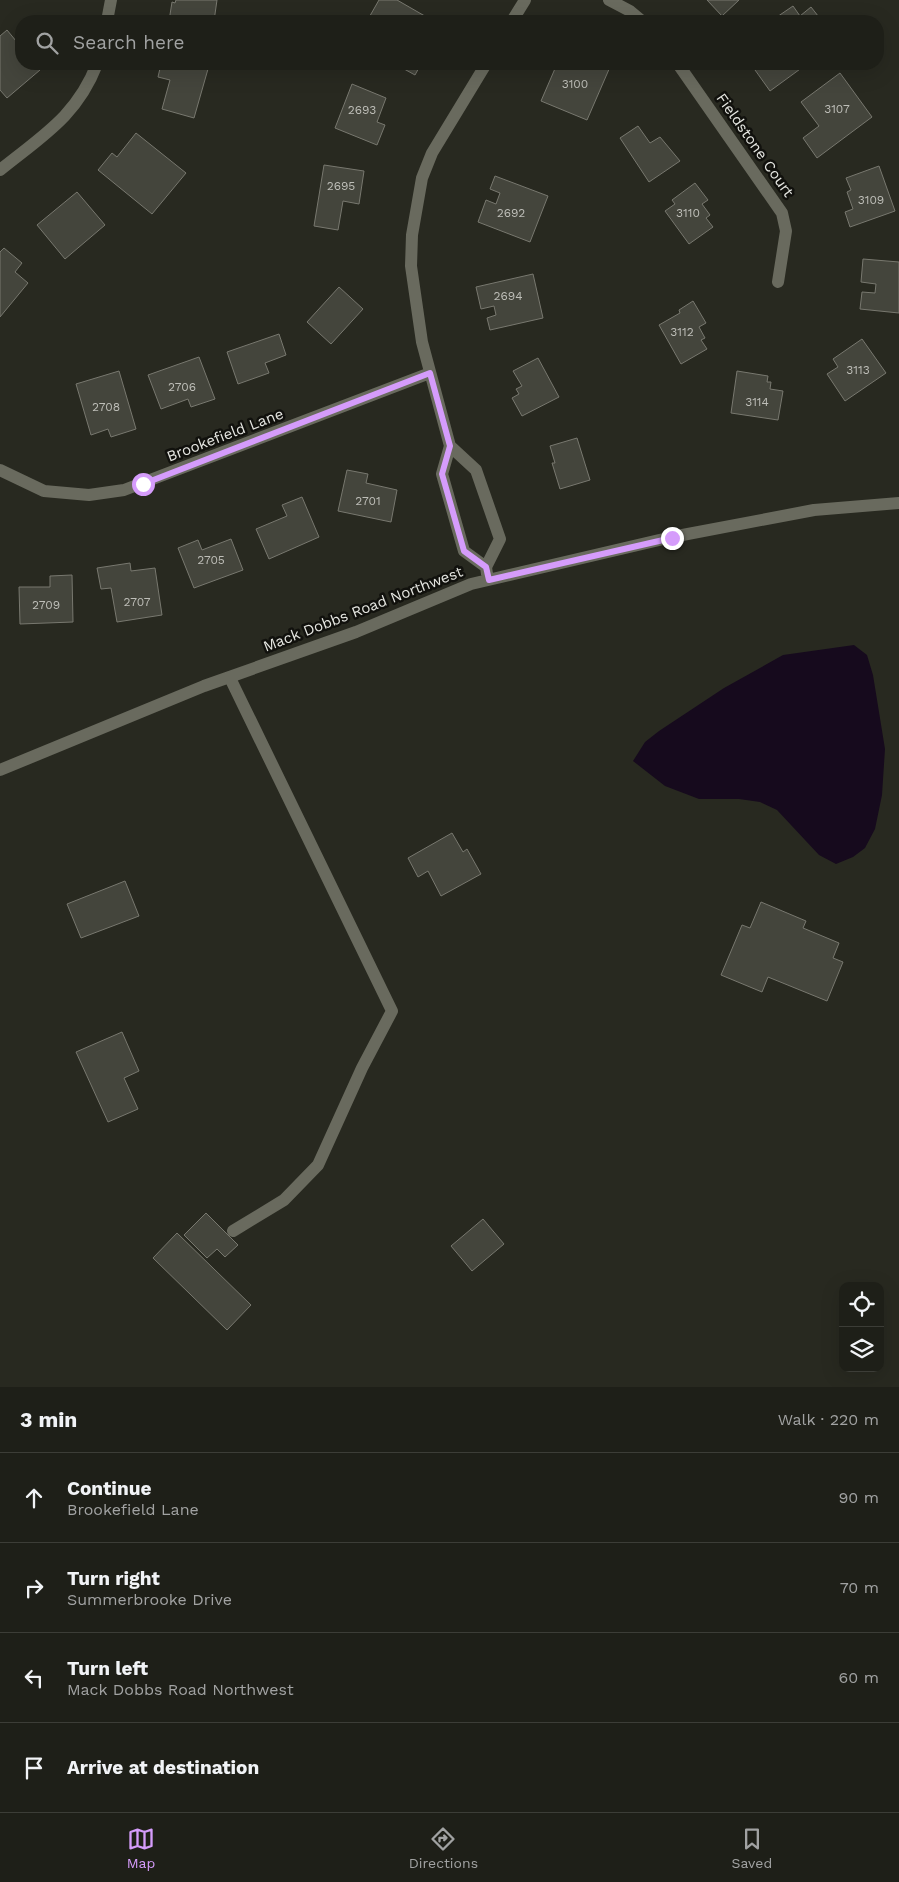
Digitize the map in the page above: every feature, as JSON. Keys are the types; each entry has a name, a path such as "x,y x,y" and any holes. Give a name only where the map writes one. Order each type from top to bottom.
{"street":[{"path":"108,15 111,0"},
{"path":"516,15 525,0"},
{"path":"609,0 635,15"},
{"path":"0,170 64,119 82,95 94,70"},
{"path":"450,446 476,470 500,539 487,573 464,551 442,474 450,446 430,373 414,300 411,266 416,205 422,178 432,153 482,70"},
{"name":"Fieldstone Court","path":"682,70 782,213 786,231 778,282"},
{"name":"Brookefield Lane","path":"0,470 44,491 89,495 124,490 430,373"},
{"name":"Mack Dobbs Road Northwest","path":"0,770 230,678 356,632 471,584 487,573 804,512 899,503"},
{"path":"230,678 392,1011 362,1068 318,1165 284,1200 233,1231"}],"shaded area":[{"path":"854,645 867,655 873,675 885,749 882,795 875,829 865,848 853,857 836,864 819,855 777,810 760,802 739,799 699,799 665,786 633,761 645,742 659,731 724,688 783,655"}],"building":[{"path":"176,0 217,0 215,15 170,15 172,2 175,3"},
{"path":"379,0 397,0 423,15 370,15"},
{"path":"707,0 739,0 723,15"},
{"path":"793,6 799,15 780,15"},
{"path":"811,7 817,15 801,15"},
{"path":"7,30 15,40 15,70 40,70 7,98 0,90 0,36"},
{"path":"160,70 208,70 194,118 162,109 170,80 158,77"},
{"path":"406,70 418,70 415,75"},
{"path":"554,70 609,70 587,120 541,101"},
{"path":"755,70 799,70 770,91"},
{"path":"840,73 872,117 817,158 803,138 819,126 801,102"},
{"path":"352,84 386,98 377,122 385,125 377,145 335,128"},
{"path":"638,126 650,143 660,137 680,161 649,182 620,138"},
{"path":"136,133 186,173 152,214 98,170 112,153 117,157"},
{"path":"324,165 364,171 359,204 343,201 338,230 314,226"},
{"path":"879,166 895,211 850,227 845,212 853,209 847,192 851,190 846,178"},
{"path":"495,176 548,196 530,242 478,222 486,200 496,204 500,193 490,189"},
{"path":"695,183 708,200 702,204 710,215 706,218 713,227 689,244 665,211 675,204 672,200"},
{"path":"77,192 105,225 65,259 37,225"},
{"path":"4,248 22,263 15,272 28,283 0,317 0,252"},
{"path":"863,259 899,262 899,313 860,309 862,292 875,293 876,284 861,282"},
{"path":"533,274 543,318 490,330 487,318 496,315 494,306 481,309 476,287"},
{"path":"339,287 363,309 331,344 307,322"},
{"path":"693,301 706,323 699,327 705,338 701,340 707,349 681,364 659,325 680,313 679,310"},
{"path":"279,334 286,355 265,363 269,373 238,384 227,352"},
{"path":"862,339 886,373 845,401 827,374 838,367 833,359"},
{"path":"199,357 215,399 191,407 188,399 161,409 148,375"},
{"path":"538,358 559,397 522,416 512,398 519,394 516,389 522,386 513,371"},
{"path":"119,371 136,429 111,437 108,429 91,435 76,384"},
{"path":"737,371 768,376 767,382 771,382 770,389 783,391 778,420 731,413"},
{"path":"577,438 590,480 560,489 552,463 555,463 550,446"},
{"path":"347,470 368,474 366,483 397,490 391,522 338,511"},
{"path":"302,497 319,537 269,559 256,529 287,516 282,505"},
{"path":"231,539 243,570 194,588 178,548 198,540 202,550"},
{"path":"130,563 131,571 155,568 162,615 117,622 111,588 101,589 97,568"},
{"path":"72,575 73,622 20,624 19,587 50,587 50,576"},
{"path":"452,833 463,852 467,849 481,874 441,896 428,871 418,877 408,858"},
{"path":"125,881 139,916 81,938 67,904"},
{"path":"761,902 806,921 803,928 839,943 833,958 843,962 827,1001 768,977 762,992 721,975 742,925 750,928"},
{"path":"122,1032 139,1071 124,1078 138,1109 108,1122 76,1052"},
{"path":"206,1213 238,1245 225,1257 217,1249 207,1258 184,1235"},
{"path":"483,1219 504,1244 472,1271 451,1246"},
{"path":"177,1233 251,1305 227,1330 153,1258"}],"route":[{"path":"143,484 430,373 450,446 442,474 464,551 486,567 489,580 672,538"}]}
